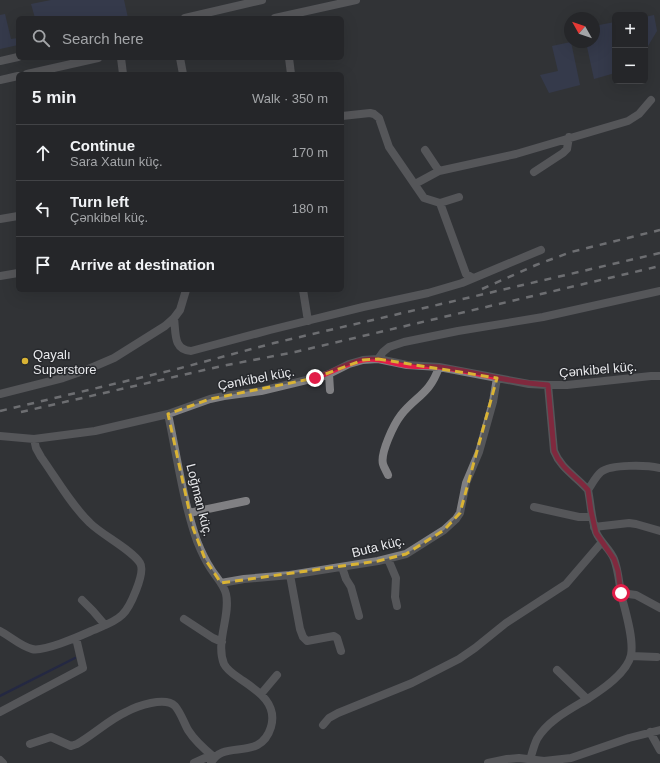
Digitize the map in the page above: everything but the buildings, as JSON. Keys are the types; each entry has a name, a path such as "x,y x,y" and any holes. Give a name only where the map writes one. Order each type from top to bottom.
{"street":[{"path":"194,16 262,0"},
{"path":"284,16 356,0"},
{"path":"0,61 16,57"},
{"path":"36,72 89,60"},
{"path":"121,60 123,72"},
{"path":"180,60 183,72"},
{"path":"289,60 291,72"},
{"path":"0,80 16,76"},
{"path":"415,184 439,171 516,154 569,137 628,121 639,114 651,100"},
{"path":"344,116 370,113 379,118 389,147 424,198 440,203 459,197"},
{"path":"534,172 563,153 567,148 569,137"},
{"path":"425,150 439,171"},
{"path":"440,203 466,274 473,278"},
{"path":"0,219 16,216"},
{"path":"174,318 177,341 180,348 185,351 191,351 363,307 428,293 473,278 541,250"},
{"path":"0,276 16,273"},
{"path":"378,359 389,347 404,342 458,331 543,317 660,291"},
{"path":"0,394 63,378 104,363 123,353 165,326 174,318 180,310 185,292"},
{"path":"303,292 308,321"},
{"name":"Çənkibel küç.","path":"0,436 34,439 95,431 168,414 210,399 261,391 315,378 363,360 378,359 407,366 439,367 529,384 567,385 636,377 660,376"},
{"path":"388,475 383,465 383,458 394,428 400,416 432,383 439,367"},
{"path":"329,374 330,390"},
{"name":"Buta küç.","path":"221,583 244,579 290,575 388,559 406,554 444,530 460,513 466,483 479,452 498,378"},
{"path":"530,762 536,741 543,731 615,678 624,668 631,656 628,621 621,593 618,571 614,559 596,533 588,490 557,460 554,451 548,385"},
{"name":"Loğman küç.","path":"168,414 193,528 205,559 221,583 226,594 227,603 222,642 224,664 228,670 261,694 270,704 272,712 271,728 260,744 253,748 222,752 213,760 205,758 194,763"},
{"path":"1,633 32,649 40,650 76,638 122,616 128,608 142,574 140,562 89,522 78,509 40,457 34,439"},
{"path":"588,490 600,472 607,468 635,466 660,468"},
{"path":"189,513 246,501"},
{"path":"534,507 579,516 592,517"},
{"path":"594,527 629,523 660,531"},
{"path":"323,725 329,718 338,713 412,682 459,659 506,623 566,584 602,542"},
{"path":"388,559 396,578 395,596 397,606"},
{"path":"342,567 346,579 351,587 359,616"},
{"path":"290,575 300,629 303,637 307,641 334,636 337,638 341,651"},
{"path":"621,593 636,596 660,608"},
{"path":"82,600 94,611 105,625"},
{"path":"184,619 212,638 222,642"},
{"path":"0,712 83,668 76,638"},
{"path":"631,656 657,657"},
{"path":"557,670 587,700"},
{"path":"261,694 277,675"},
{"path":"30,744 51,737 71,746 77,744 125,712 139,706 162,701 170,702 176,707 188,731 213,760"},
{"path":"488,763 519,758 530,762 571,758 660,730"},
{"path":"650,732 660,750"},
{"path":"0,760 3,763"}],"highlighted area":[{"path":"378,359 497,378 460,513 444,530 406,554 378,561 221,583 205,559 193,528 168,414 210,399 315,378 363,360"}],"shaded area":[{"path":"51,0 124,0 128,16 34,16 31,4"},
{"path":"5,14 11,39 16,38 16,45 0,49 0,15"},
{"path":"654,15 657,31 648,46 648,16"},
{"path":"612,23 612,74 594,79 587,48 600,48 600,25"},
{"path":"564,43 564,48 572,48 580,85 549,93 540,75 558,71 552,46"}],"waterway":[{"path":"0,696 75,658"}],"railway":[{"path":"482,289 536,265 571,252 660,230"},
{"path":"0,411 177,369 274,343 660,253"},
{"path":"21,412 222,366 295,352 660,266"}],"place":[{"name":"Qayalı Superstore","path":"25,361"}],"route":[{"path":"315,378 329,374 349,364 363,360 378,359 407,366 439,367 529,384 548,385 554,451 557,460 588,490 596,533 614,559 618,571 621,593"}]}
